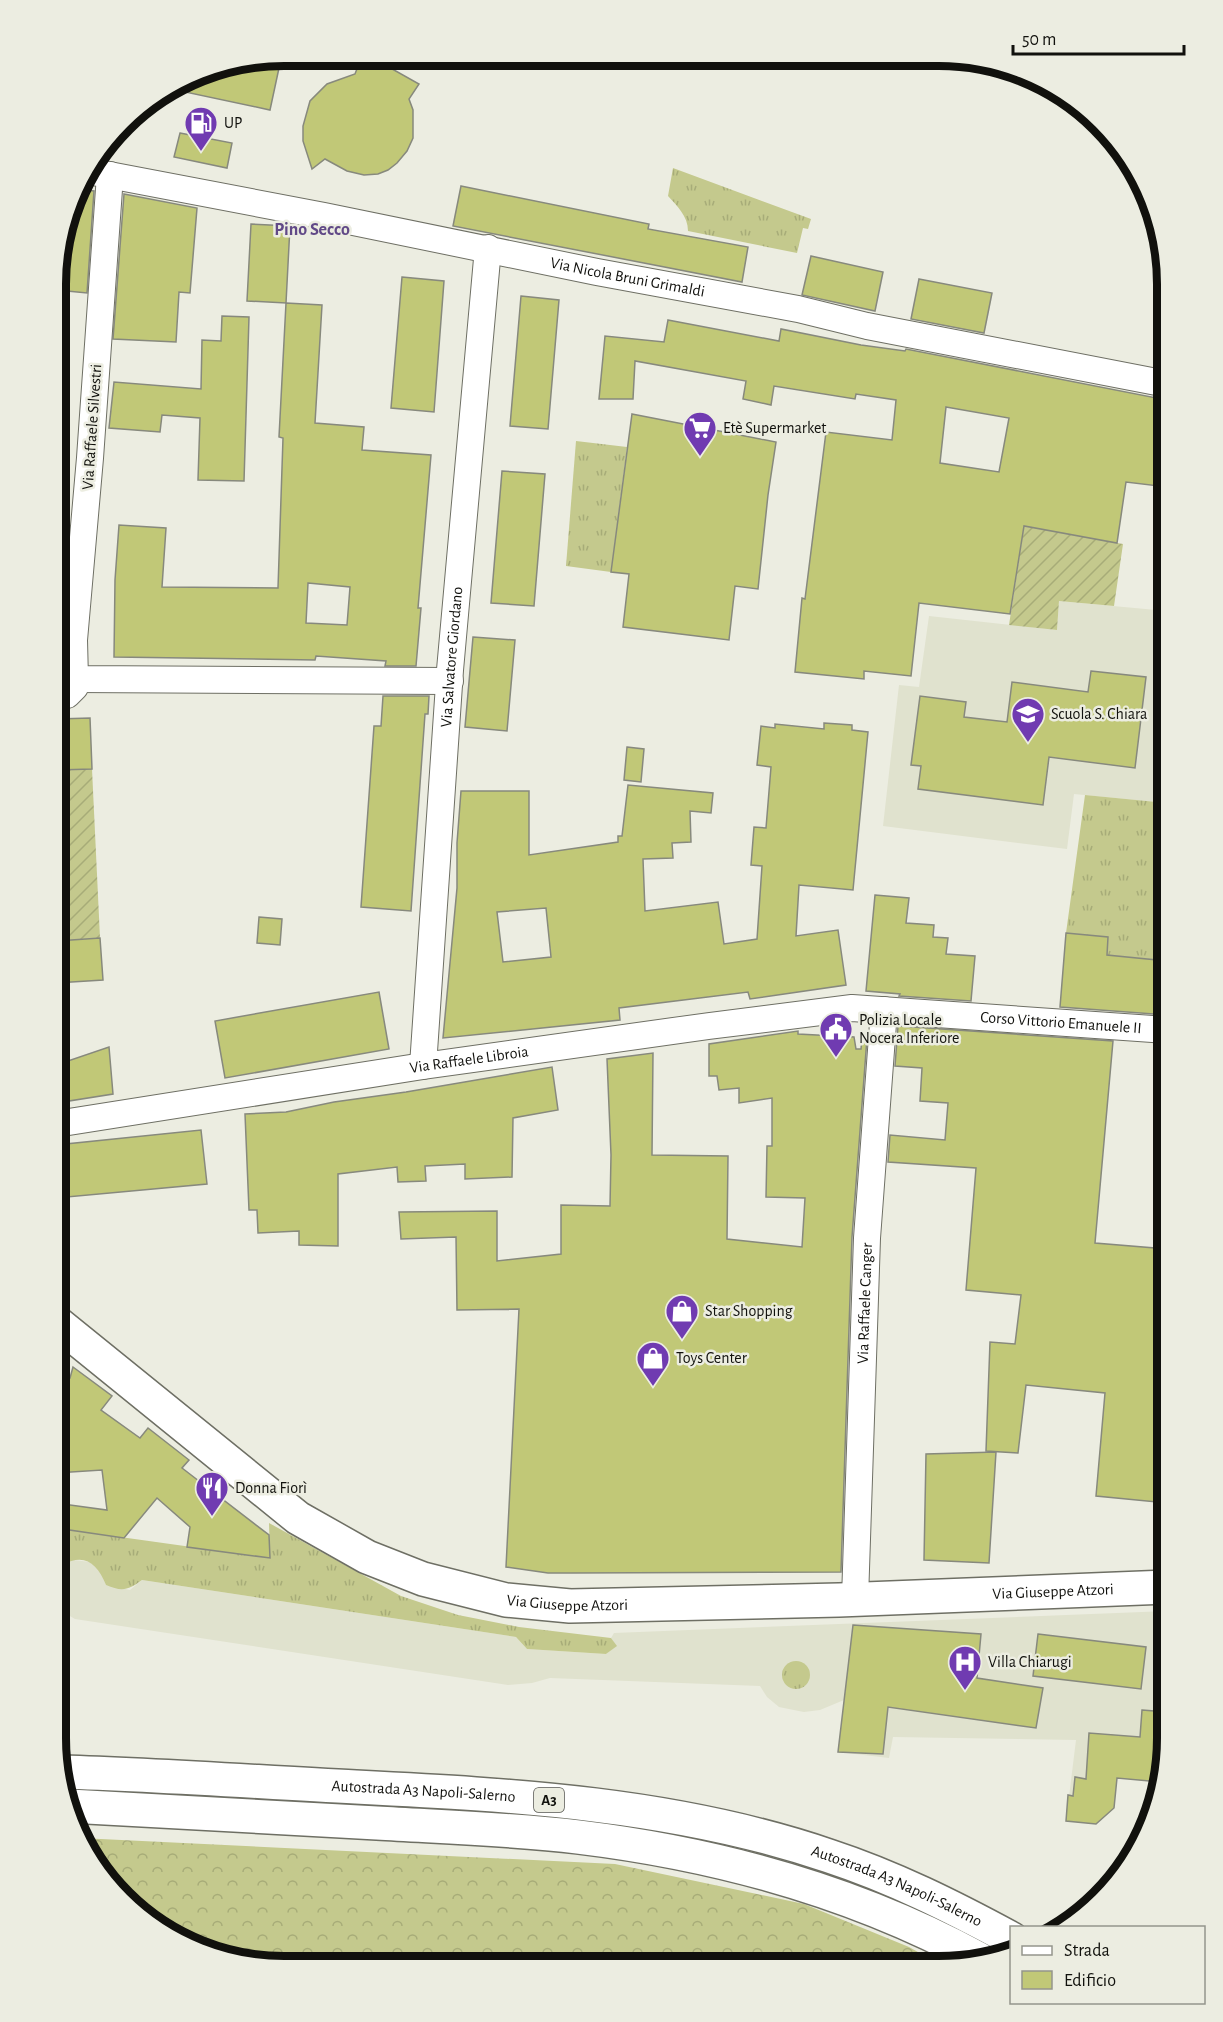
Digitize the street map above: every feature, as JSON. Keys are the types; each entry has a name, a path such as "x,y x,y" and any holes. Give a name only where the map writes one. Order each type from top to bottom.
{"main road":[{"name":"Via Giuseppe Atzori","path":"66,1330 298,1518 367,1557 423,1579 506,1600 570,1606 855,1599 1157,1587"},
{"name":"Autostrada A3 Napoli-Salerno","path":"69,1772 478,1793 575,1802 680,1817 828,1855 914,1889 1010,1938"},
{"name":"Autostrada A3 Napoli-Salerno","path":"77,1806 478,1829 578,1837 635,1845 755,1870 837,1895 921,1929 969,1954"}],"street":[{"name":"Via Nicola Bruni Grimaldi","path":"99,173 488,248 1157,382"},
{"name":"Via Raffaele Silvestri","path":"75,679 74,640 90,458 99,173"},
{"name":"Via Salvatore Giordano","path":"423,1066 450,681 488,248"},
{"path":"66,695 75,687 75,679 450,681"},
{"name":"Via Raffaele Libroia","path":"66,1122 423,1066 709,1026 852,1008 884,1010"},
{"name":"Corso Vittorio Emanuele II","path":"884,1010 1157,1029"},
{"name":"Via Raffaele Canger","path":"855,1599 867,1238 884,1010"}],"shaded area":[{"name":"Scuola S. Chiara","path":"1059,601 1157,610 1156,802 1074,794 1067,849 883,826 899,685 919,687 929,616 1057,630"},
{"name":"Villa Chiarugi","path":"74,1560 90,1562 101,1572 106,1585 130,1590 142,1580 516,1637 527,1649 606,1654 616,1646 611,1638 614,1633 1157,1611 1157,1752 1153,1780 1117,1778 1114,1808 1096,1824 1066,1821 1076,1740 893,1737 889,1758 838,1752 844,1700 820,1710 804,1712 779,1707 767,1697 760,1686 550,1678 532,1683 508,1685 75,1619 66,1614 66,1564"}],"green space":[{"path":"673,168 811,219 808,229 803,228 797,253 688,231 684,216 668,196"},
{"path":"576,441 627,447 611,572 566,566"},
{"path":"1024,526 1123,544 1114,606 1059,601 1057,630 1009,625"},
{"path":"92,769 100,938 66,940 66,770"},
{"path":"1085,795 1157,802 1157,960 1107,955 1108,937 1066,933"},
{"path":"269,1523 401,1596 458,1615 519,1627 611,1638 617,1646 606,1654 527,1649 516,1637 142,1580 129,1588 117,1589 106,1585 98,1571 89,1562 76,1560 66,1564 66,1529 270,1558"},
{"path":"796,1661 806,1665 810,1675 806,1685 796,1689 786,1685 782,1675 786,1665"},
{"path":"91,1839 615,1864 804,1904 909,1947 925,1956 270,1956 228,1949 175,1927 140,1902 120,1882"}],"building":[{"path":"270,66 279,68 270,110 183,91 228,73"},
{"path":"358,66 387,66 419,84 409,99 413,110 413,138 407,151 397,163 378,174 364,175 347,171 325,159 312,169 303,141 303,126 310,101 327,84 355,74"},
{"path":"180,133 232,143 227,168 174,157"},
{"path":"461,186 649,224 648,229 748,247 742,282 453,226"},
{"path":"88,190 94,191 87,293 66,291 66,270 73,228"},
{"path":"124,194 197,208 190,293 179,292 176,342 113,339"},
{"path":"251,224 290,226 286,303 247,301"},
{"path":"811,256 883,272 875,311 802,295"},
{"path":"402,277 444,281 434,412 391,408"},
{"path":"919,279 992,293 984,333 911,319"},
{"path":"521,296 559,300 548,429 510,426"},
{"path":"286,303 322,305 315,423 364,427 362,450 431,455 418,608 421,608 416,666 385,666 386,661 316,656 315,660 114,657 115,580 119,525 166,528 162,587 278,588 283,438 279,437","holes":["308,583 350,587 347,625 306,623"]},
{"path":"222,316 249,317 244,481 198,480 200,418 162,415 160,432 109,428 114,382 201,389 202,340 221,341"},
{"path":"668,320 779,341 781,329 861,345 905,351 906,349 1157,398 1157,486 1126,482 1117,543 1024,526 1010,614 919,603 911,676 864,671 864,679 795,672 802,598 805,599 826,432 892,440 896,400 856,394 855,399 774,386 771,405 743,399 746,381 635,361 633,399 599,399 605,336 664,342","holes":["946,407 1009,418 999,472 940,463"]},
{"path":"632,414 776,442 758,589 735,586 729,640 623,627 629,574 611,572"},
{"path":"502,471 545,474 534,606 491,603"},
{"path":"473,637 515,640 507,731 465,727"},
{"path":"1091,671 1146,677 1135,768 1049,757 1043,805 918,789 921,766 911,765 920,696 966,702 964,717 1007,722 1012,682 1088,692"},
{"path":"383,696 429,696 428,714 425,714 411,911 361,907 374,726 381,726"},
{"path":"90,718 92,769 66,770 66,719"},
{"path":"824,723 852,725 852,730 868,732 853,890 799,885 796,936 838,930 846,985 750,999 748,992 619,1008 620,1020 443,1038 457,888 457,843 461,791 529,791 529,855 618,842 618,836 622,836 628,785 713,793 711,813 690,811 691,842 672,843 673,858 643,859 645,911 718,902 724,944 757,939 762,866 751,865 754,827 766,828 771,767 757,765 761,726 775,728 775,724 824,729","holes":["546,908 551,957 503,962 497,912"]},
{"path":"627,747 644,749 641,782 624,780"},
{"path":"875,895 909,898 906,923 934,925 933,937 948,938 946,954 975,956 971,1001 899,996 900,994 866,991"},
{"path":"259,917 282,919 280,945 257,943"},
{"path":"1066,933 1108,937 1107,955 1157,960 1157,1014 1060,1007"},
{"path":"100,938 103,980 66,982 66,940"},
{"path":"379,992 389,1049 225,1078 215,1021"},
{"path":"898,1026 1113,1041 1095,1243 1157,1248 1157,1502 1096,1496 1105,1393 1026,1385 1018,1453 986,1451 990,1342 1015,1344 1021,1295 966,1290 976,1168 888,1162 890,1135 945,1140 948,1103 920,1101 922,1068 895,1066"},
{"path":"798,1031 798,1034 854,1037 856,1049 861,1049 862,1038 867,1038 852,1237 841,1572 548,1573 506,1567 519,1309 457,1310 456,1237 401,1239 399,1212 497,1211 497,1261 561,1254 561,1205 610,1206 611,1155 607,1059 653,1053 652,1155 728,1156 727,1239 802,1247 805,1198 766,1197 767,1146 772,1146 772,1098 739,1103 739,1088 719,1090 717,1076 709,1076 709,1044"},
{"path":"109,1047 113,1094 66,1101 66,1062"},
{"path":"552,1067 558,1110 513,1118 512,1177 465,1179 465,1164 425,1166 426,1181 398,1182 397,1167 338,1174 338,1246 299,1245 299,1231 258,1233 257,1210 249,1210 245,1114 286,1112 334,1102"},
{"path":"201,1130 207,1184 66,1197 66,1144"},
{"path":"73,1367 112,1396 101,1410 140,1438 148,1428 189,1460 182,1468 269,1535 270,1558 187,1547 190,1527 157,1498 124,1538 66,1529 66,1504 107,1510 102,1470 66,1472 66,1379 70,1378"},
{"path":"996,1452 989,1563 924,1560 926,1454"},
{"path":"853,1625 981,1634 977,1678 1043,1688 1036,1728 888,1707 883,1754 838,1752"},
{"path":"1038,1634 1146,1647 1141,1689 1033,1676"},
{"path":"1142,1710 1157,1711 1157,1752 1153,1781 1117,1778 1114,1808 1096,1824 1066,1821 1068,1795 1073,1796 1075,1777 1086,1779 1089,1733 1140,1737"}],"place":[{"name":"UP","path":"201,152"},
{"name":"Etè Supermarket","path":"700,457"},
{"name":"Scuola S. Chiara","path":"1028,743"},
{"name":"Polizia Locale Nocera Inferiore","path":"836,1058"},
{"name":"Star Shopping","path":"682,1340"},
{"name":"Toys Center","path":"653,1387"},
{"name":"Donna Fiorì","path":"212,1517"},
{"name":"Villa Chiarugi","path":"965,1691"}],"district":[{"name":"Pino Secco","path":"312,230"}]}
